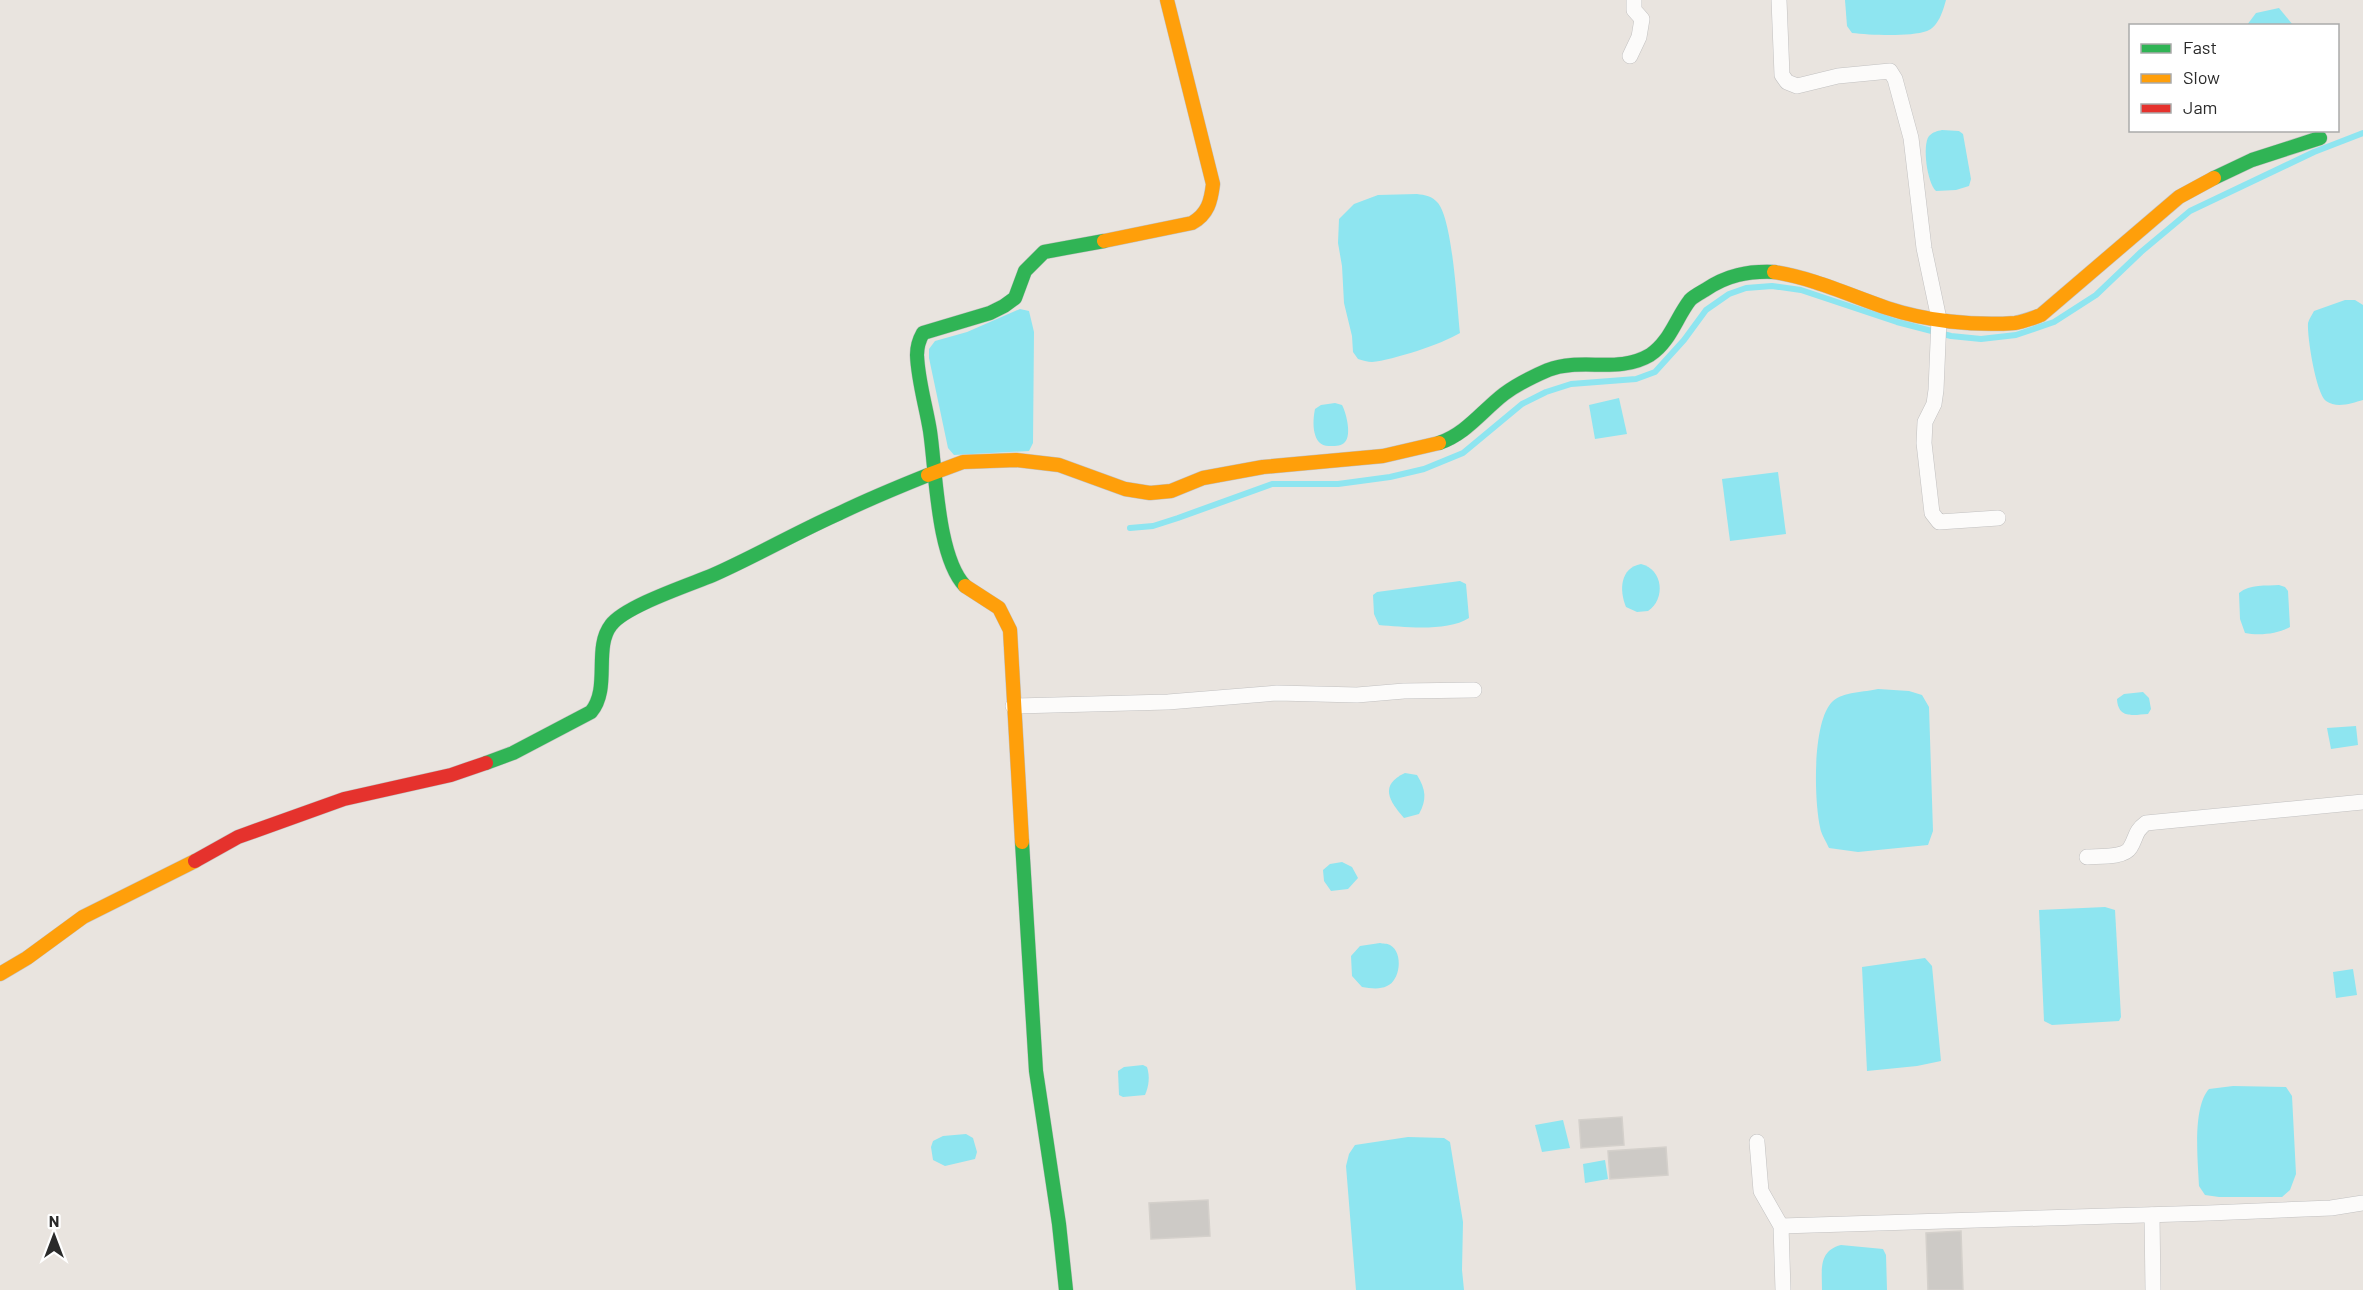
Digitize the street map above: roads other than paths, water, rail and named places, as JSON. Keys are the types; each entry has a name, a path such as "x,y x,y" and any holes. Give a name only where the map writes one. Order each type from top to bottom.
{"street":[{"path":"1066,1290 1059,1224 1036,1071 1010,630 1006,616 994,603 964,586 956,575 945,537 919,373 918,341 923,333 990,313 1004,306 1015,298 1025,271 1044,252 1193,224 1210,208 1213,184 1167,0"},
{"path":"1630,56 1640,37 1642,19 1634,10 1634,0"},
{"path":"1779,0 1782,75 1787,82 1797,86 1838,76 1890,71 1895,79 1911,138 1924,248 1939,319 1936,390 1934,404 1925,422 1924,443 1932,513 1939,522 1998,518"},
{"path":"0,974 27,958 83,917 108,903 177,872 238,837 344,799 451,775 489,762 513,753 582,717 591,712 600,693 605,636 612,624 627,612 716,574 839,513 936,471 963,462 1016,460 1059,465 1125,489 1150,493 1171,491 1203,478 1263,467 1383,456 1422,448 1450,439 1472,424 1505,393 1549,370 1578,364 1615,366 1637,362 1653,353 1668,337 1691,299 1718,281 1741,273 1772,272 1799,276 1890,309 1939,319 1979,323 2017,323 2042,315 2179,197 2252,160 2320,138"},
{"path":"1013,706 1168,702 1277,693 1357,695 1404,691 1474,690"},
{"path":"2087,857 2124,853 2130,849 2137,830 2146,823 2363,802"},
{"path":"1757,1142 1761,1191 1781,1226 1783,1290"},
{"path":"1781,1226 2331,1208 2363,1203"},
{"path":"2152,1215 2153,1290"}],"water":[{"path":"1845,0 1946,0 1939,18 1931,29 1920,33 1890,35 1852,33 1847,26"},
{"path":"2279,8 2292,24 2248,24 2256,13"},
{"path":"1942,130 1959,131 1963,134 1971,179 1969,186 1956,190 1936,191 1933,187 1927,164 1926,147 1929,136"},
{"path":"1417,194 1433,199 1443,213 1451,245 1460,333 1430,346 1392,358 1372,362 1358,359 1353,352 1352,336 1344,303 1338,243 1339,219 1354,204 1378,195"},
{"path":"2345,300 2355,300 2363,305 2363,400 2335,405 2326,401 2319,387 2311,352 2308,323 2314,311"},
{"path":"1020,309 1029,311 1034,332 1033,443 1029,451 954,455 948,448 929,349 935,341 967,332"},
{"path":"1619,398 1627,434 1595,439 1589,405"},
{"path":"1335,403 1342,405 1345,413 1348,424 1347,439 1341,445 1325,446 1320,443 1315,434 1315,409 1321,405"},
{"path":"1778,472 1786,534 1730,541 1722,479"},
{"path":"1641,564 1654,572 1660,585 1658,599 1654,606 1648,611 1637,612 1626,607 1622,587 1629,570"},
{"path":"1460,581 1466,584 1469,618 1437,627 1379,625 1374,614 1373,595 1377,592"},
{"path":"2279,585 2288,591 2290,627 2268,634 2245,633 2240,619 2239,593 2253,587"},
{"path":"1878,689 1909,691 1922,695 1929,707 1933,831 1928,845 1858,852 1829,848 1821,830 1818,815 1816,761 1821,725 1826,711 1837,698"},
{"path":"2143,692 2149,698 2151,709 2148,714 2127,714 2120,710 2117,699 2124,694"},
{"path":"2356,726 2358,745 2331,749 2327,728"},
{"path":"1405,773 1417,775 1424,794 1419,814 1404,818 1391,799 1389,788 1397,778"},
{"path":"1342,862 1352,867 1358,878 1348,889 1331,891 1324,881 1323,870 1330,864"},
{"path":"2105,907 2115,910 2121,1017 2119,1021 2052,1025 2044,1021 2039,910"},
{"path":"1389,944 1397,954 1399,967 1395,979 1384,987 1362,987 1352,976 1351,956 1360,946"},
{"path":"1925,958 1932,966 1941,1061 1867,1071 1862,967"},
{"path":"2353,969 2357,995 2336,998 2333,972"},
{"path":"1143,1065 1147,1067 1149,1074 1145,1095 1123,1097 1119,1095 1118,1071 1124,1067"},
{"path":"2233,1086 2286,1087 2292,1096 2296,1174 2290,1190 2282,1197 2219,1197 2205,1195 2199,1186 2197,1135 2200,1109 2209,1089"},
{"path":"1563,1120 1570,1148 1542,1152 1535,1125"},
{"path":"966,1134 973,1138 977,1152 975,1159 945,1166 933,1160 931,1147 933,1141 943,1136"},
{"path":"1408,1137 1444,1138 1450,1142 1463,1222 1464,1290 1356,1290 1346,1166 1349,1154 1355,1145"},
{"path":"1605,1160 1608,1179 1585,1183 1583,1164"},
{"path":"1841,1245 1883,1249 1886,1255 1887,1290 1822,1290 1822,1269 1825,1257 1828,1252"}],"waterway":[{"path":"1130,528 1153,526 1272,484 1338,484 1390,477 1424,469 1463,453 1522,404 1546,392 1571,384 1636,379 1655,372 1684,340 1706,310 1729,294 1746,288 1772,286 1801,290 1897,322 1951,336 1981,339 2016,335 2054,322 2096,295 2141,252 2190,211 2314,152 2363,133"}]}
